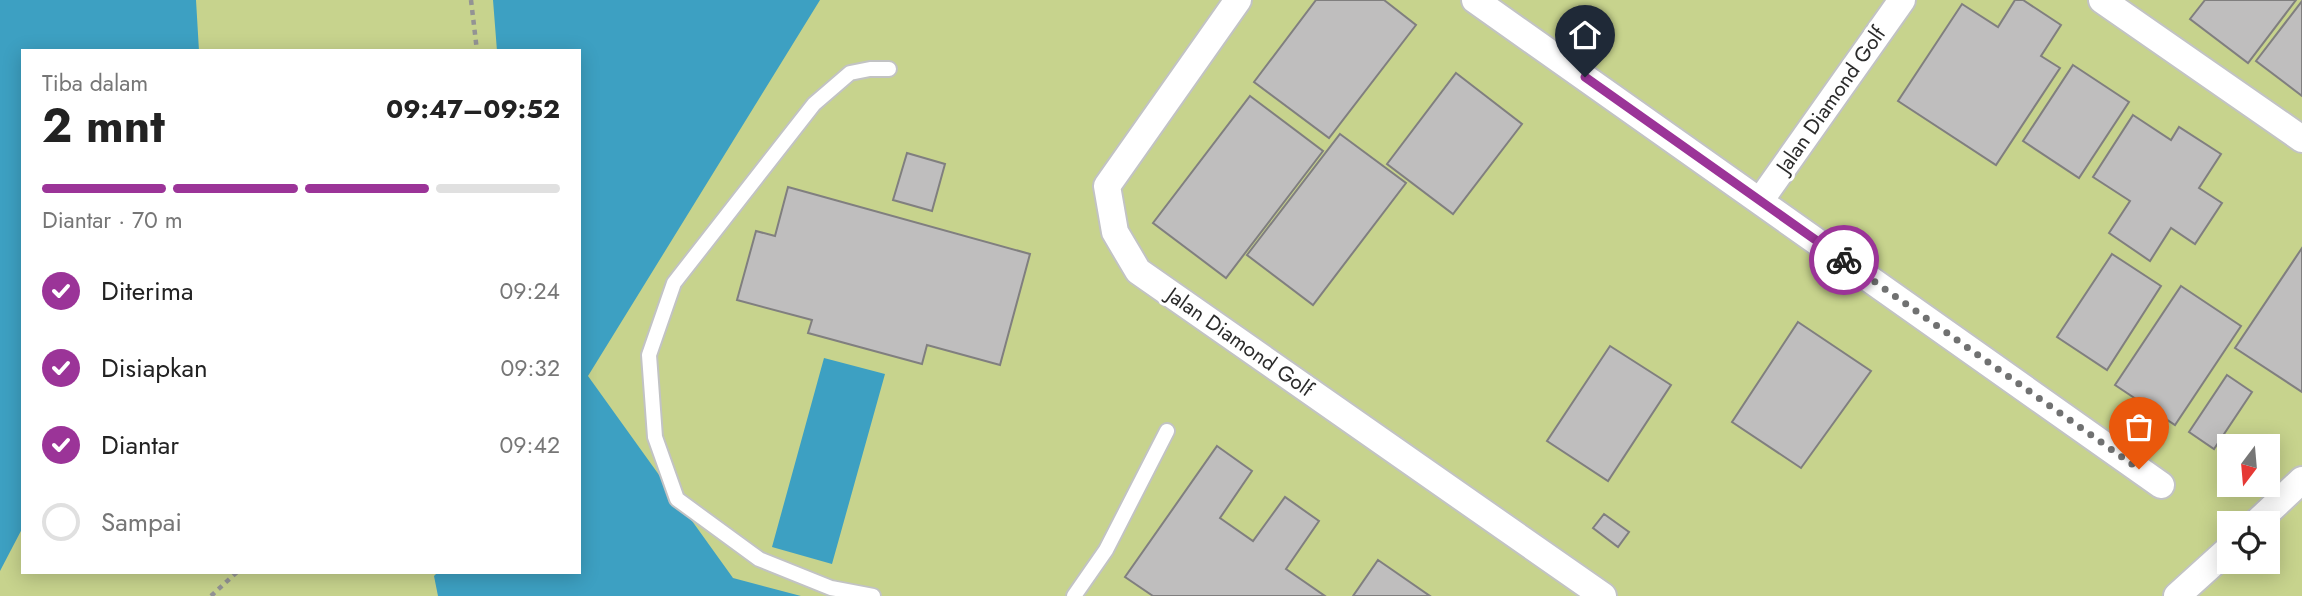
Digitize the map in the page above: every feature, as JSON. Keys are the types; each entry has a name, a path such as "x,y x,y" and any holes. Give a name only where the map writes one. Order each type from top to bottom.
{"street":[{"name":"Jalan Diamond Golf","path":"1238,0 1107,186 1115,232 1138,271 1603,596"},
{"path":"1475,0 2161,485"},
{"name":"Jalan Diamond Golf","path":"1760,201 1902,0"},
{"path":"2102,0 2302,139"},
{"path":"2269,511 2302,481"},
{"path":"2177,596 2217,560"}],"lane":[{"path":"873,596 831,588 759,559 677,499 655,437 649,355 674,283 814,104 850,73 889,69"},
{"path":"1074,596 1106,550 1167,430"}],"path":[{"path":"471,0 477,49"},
{"path":"211,596 235,574"}],"green space":[{"path":"0,0 2302,0 2302,596 0,596"}],"water":[{"path":"0,0 196,0 199,49 21,49 21,531 0,571"},
{"path":"493,0 820,0 588,376 733,578 801,596 438,596 434,576 436,574 581,574 581,49 497,49"},
{"path":"824,358 885,374 832,564 772,547"}],"building":[{"path":"1316,0 1384,0 1416,25 1329,138 1254,82"},
{"path":"2015,0 2023,0 2061,25 2041,56 2060,68 1996,165 1898,101 1962,4 1998,27"},
{"path":"2205,0 2296,0 2248,63 2190,19"},
{"path":"2302,1 2302,96 2256,61"},
{"path":"2073,65 2129,102 2079,178 2023,141"},
{"path":"1456,73 1522,124 1453,214 1387,164"},
{"path":"1250,96 1323,151 1226,278 1153,223"},
{"path":"2133,115 2171,140 2179,127 2221,154 2199,188 2222,203 2195,244 2171,228 2150,261 2109,233 2130,201 2093,177"},
{"path":"1340,134 1406,183 1313,305 1247,255"},
{"path":"907,153 945,164 932,211 893,200"},
{"path":"788,187 1030,254 1000,365 927,345 922,364 808,333 812,320 737,300 756,231 775,236"},
{"path":"2302,248 2302,392 2235,348"},
{"path":"2112,254 2161,286 2107,370 2057,337"},
{"path":"2181,286 2241,326 2175,425 2115,385"},
{"path":"1798,322 1871,371 1801,468 1732,422"},
{"path":"1610,346 1671,385 1608,481 1547,441"},
{"path":"2227,375 2252,392 2224,434 2217,434 2214,449 2189,432"},
{"path":"1217,446 1252,471 1220,518 1253,541 1285,497 1319,521 1286,569 1325,596 1153,596 1125,577"},
{"path":"1604,514 1629,532 1618,547 1593,528"},
{"path":"1378,560 1430,596 1353,596"}],"way so far":[{"path":"1844,260 2139,469"}],"route":[{"path":"1585,77 1844,260"}]}
